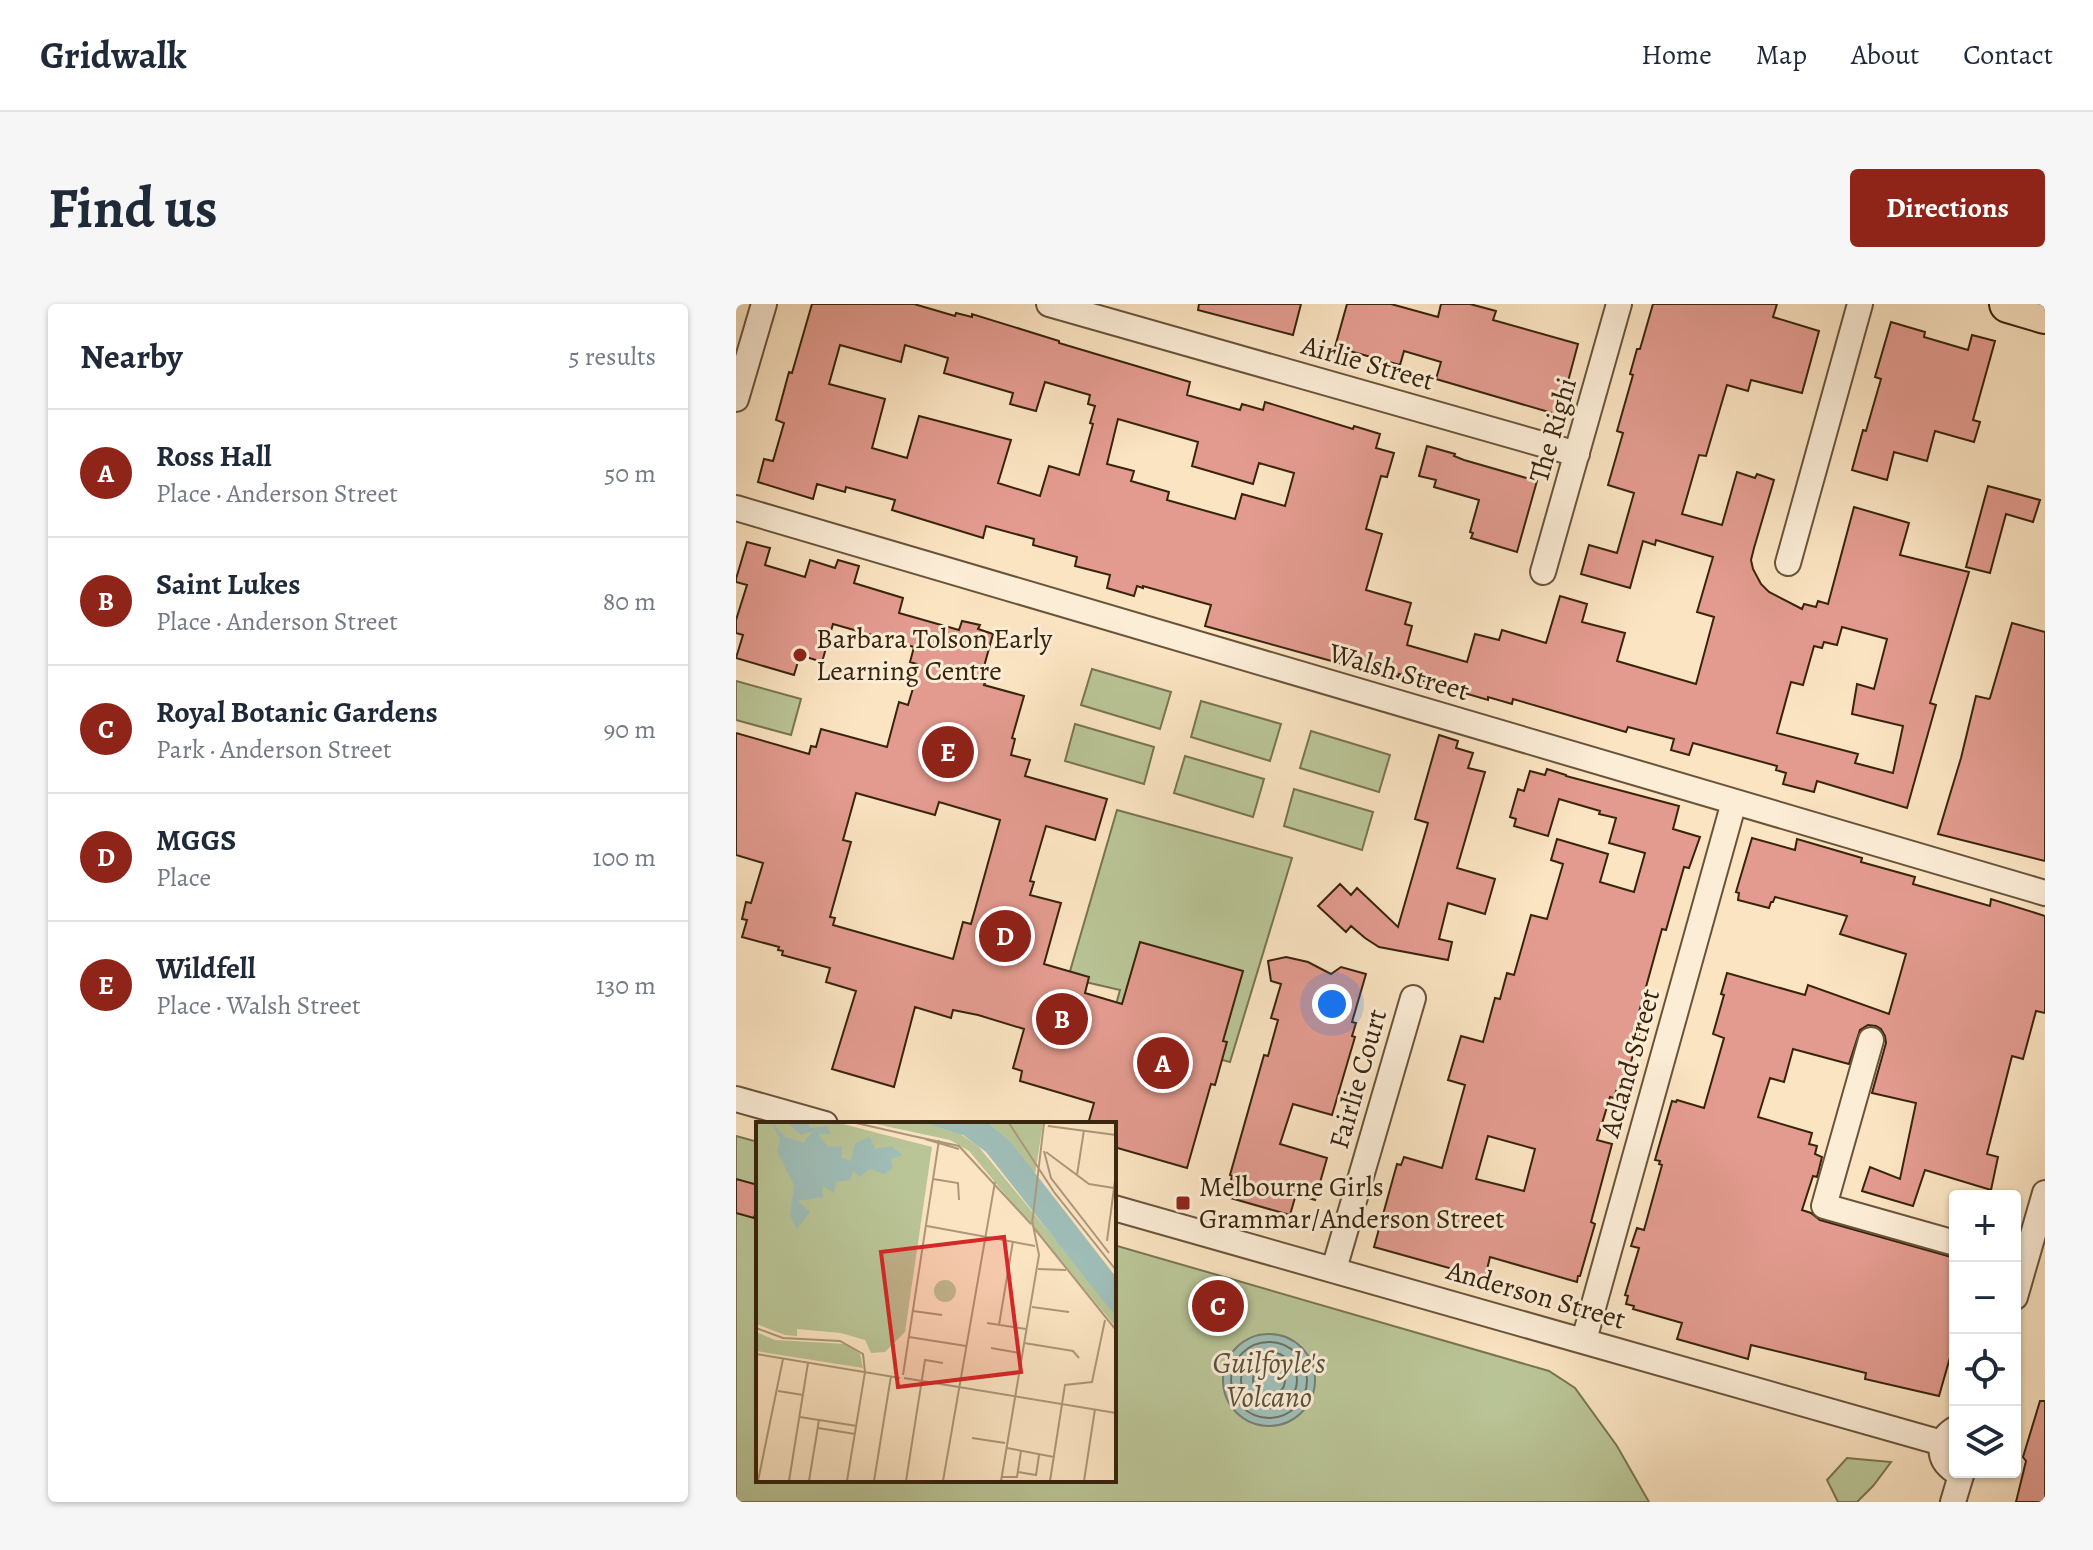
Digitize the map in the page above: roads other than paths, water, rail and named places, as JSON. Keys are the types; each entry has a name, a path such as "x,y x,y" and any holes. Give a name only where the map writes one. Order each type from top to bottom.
{"highway":[{"path":"2008,304 2045,315"}],"street":[{"path":"736,399 764,304"},
{"name":"Airlie Street","path":"1049,304 1577,454"},
{"name":"The Righi","path":"1543,572 1619,304"},
{"path":"1788,563 1860,304"},
{"name":"Walsh Street","path":"736,508 2045,893"},
{"name":"Acland Street","path":"1584,1340 1734,802"},
{"name":"Fairlie Court","path":"1334,1269 1413,998"},
{"path":"1871,1040 1824,1206 1949,1241"},
{"path":"736,1099 818,1122"},
{"path":"2021,1280 2045,1193"},
{"name":"Anderson Street","path":"1116,1209 1584,1340 1948,1436"},
{"path":"1948,1436 1942,1457 1949,1466"},
{"path":"1953,1502 1960,1478"}],"water":[{"name":"Guilfoyle's Volcano","path":"1269,1334 1287,1338 1302,1347 1311,1362 1315,1380 1311,1398 1302,1413 1287,1422 1269,1426 1251,1422 1236,1413 1227,1398 1223,1380 1227,1362 1236,1347 1251,1338"}],"place":[{"name":"Barbara Tolson Early Learning Centre","path":"800,655"},
{"name":"Wildfell","path":"948,752"},
{"name":"MGGS","path":"1005,936"},
{"name":"Saint Lukes","path":"1062,1019"},
{"name":"Ross Hall","path":"1163,1063"},
{"name":"Melbourne Girls Grammar/Anderson Street","path":"1183,1203"},
{"name":"Royal Botanic Gardens","path":"1218,1306"}]}
